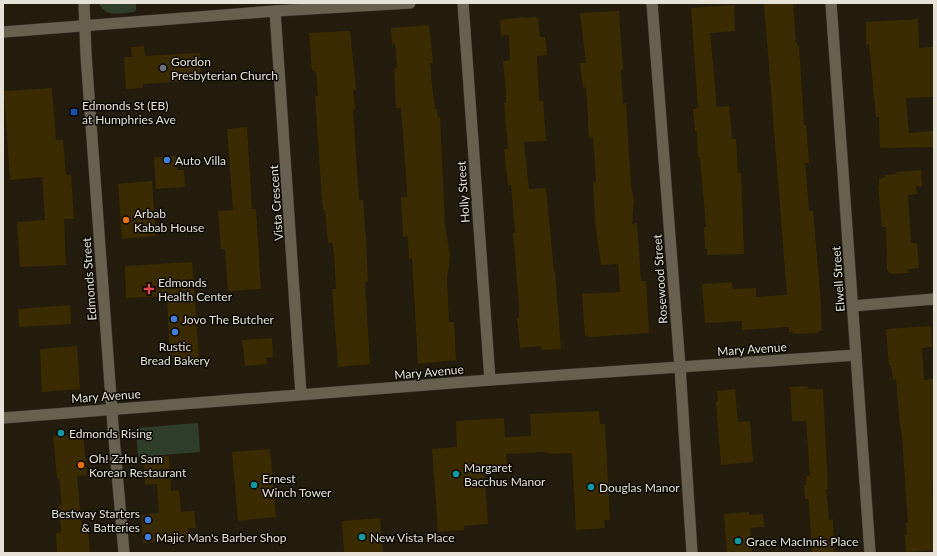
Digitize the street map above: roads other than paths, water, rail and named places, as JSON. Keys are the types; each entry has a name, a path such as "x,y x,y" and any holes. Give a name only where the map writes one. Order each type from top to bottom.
{"street":[{"name":"Edmonds Street","path":"84,3 84,26 124,553"},
{"path":"3,32 275,11 410,3"},
{"name":"Holly Street","path":"463,3 490,380"},
{"name":"Rosewood Street","path":"652,3 680,367 692,553"},
{"name":"Elwell Street","path":"831,3 870,553"},
{"name":"Vista Crescent","path":"275,11 301,394"},
{"path":"853,306 934,299"},
{"name":"Mary Avenue","path":"3,418 490,380 856,355"}],"place":[{"name":"Gordon Presbyterian Church","path":"163,68"},
{"name":"Edmonds St (EB) at Humphries Ave","path":"74,112"},
{"name":"Auto Villa","path":"167,160"},
{"name":"Arbab Kabab House","path":"126,220"},
{"name":"Edmonds Health Center","path":"149,289"},
{"name":"Jovo The Butcher","path":"174,319"},
{"name":"Rustic Bread Bakery","path":"175,332"},
{"name":"Edmonds Rising","path":"61,433"},
{"name":"Oh! Zzhu Sam Korean Restaurant","path":"81,465"},
{"name":"Margaret Bacchus Manor","path":"456,474"},
{"name":"Ernest Winch Tower","path":"254,485"},
{"name":"Douglas Manor","path":"591,487"},
{"name":"Bestway Starters & Batteries","path":"148,520"},
{"name":"Majic Man's Barber Shop","path":"148,537"},
{"name":"New Vista Place","path":"362,537"},
{"name":"Grace MacInnis Place","path":"738,541"}]}
